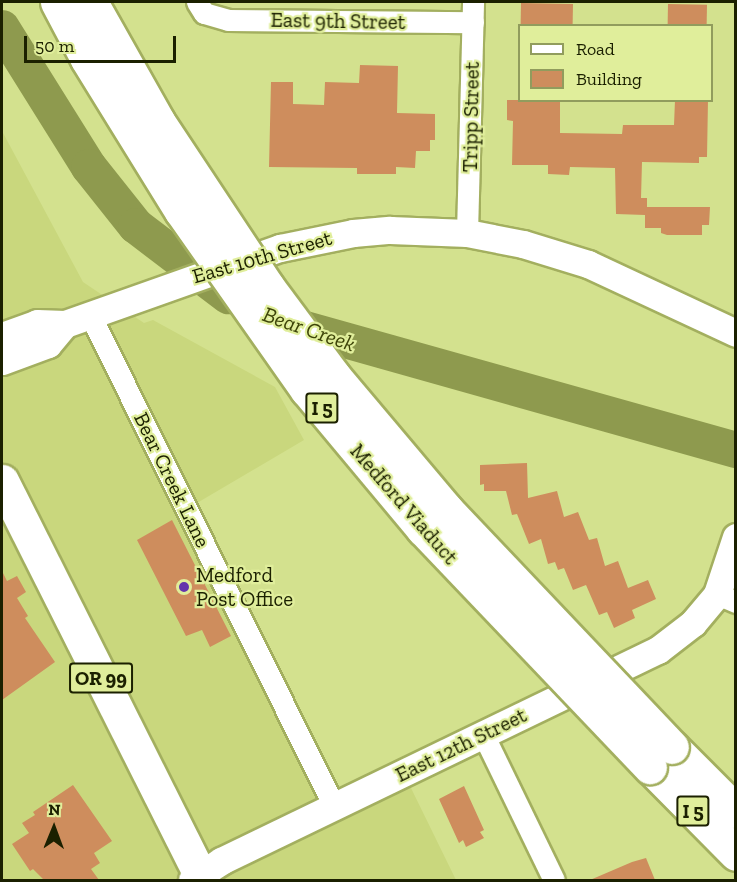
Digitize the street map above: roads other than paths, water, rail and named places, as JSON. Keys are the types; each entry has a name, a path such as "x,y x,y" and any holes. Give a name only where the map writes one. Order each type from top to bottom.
{"main road":[{"name":"Medford Viaduct","path":"57,2 87,59 181,211 307,390 423,529 661,757"},
{"name":"Medford Viaduct","path":"91,2 158,121 268,287 334,376 661,757"},
{"name":"OR 99","path":"2,481 198,879"},
{"name":"I 5","path":"661,757 735,811"},
{"name":"I 5","path":"661,757 735,854"}],"street":[{"name":"East 9th Street","path":"200,7 228,20 473,12"},
{"name":"Tripp Street","path":"467,233 473,12"},
{"name":"East 10th Street","path":"2,336 37,323 78,320 230,263 317,240 390,230 467,233 523,244 588,264 735,333"},
{"name":"East 10th Street","path":"2,361 48,344 78,320"},
{"name":"Bear Creek Lane","path":"78,320 334,806"},
{"name":"East 12th Street","path":"198,879 221,861 657,650 726,598 727,567 735,537"},
{"path":"483,734 554,880"}],"waterway":[{"name":"Bear Creek","path":"2,28 89,167 136,226 228,296"},
{"name":"Bear Creek","path":"277,321 736,450"}],"place":[{"name":"Medford Post Office","path":"184,587"}]}
